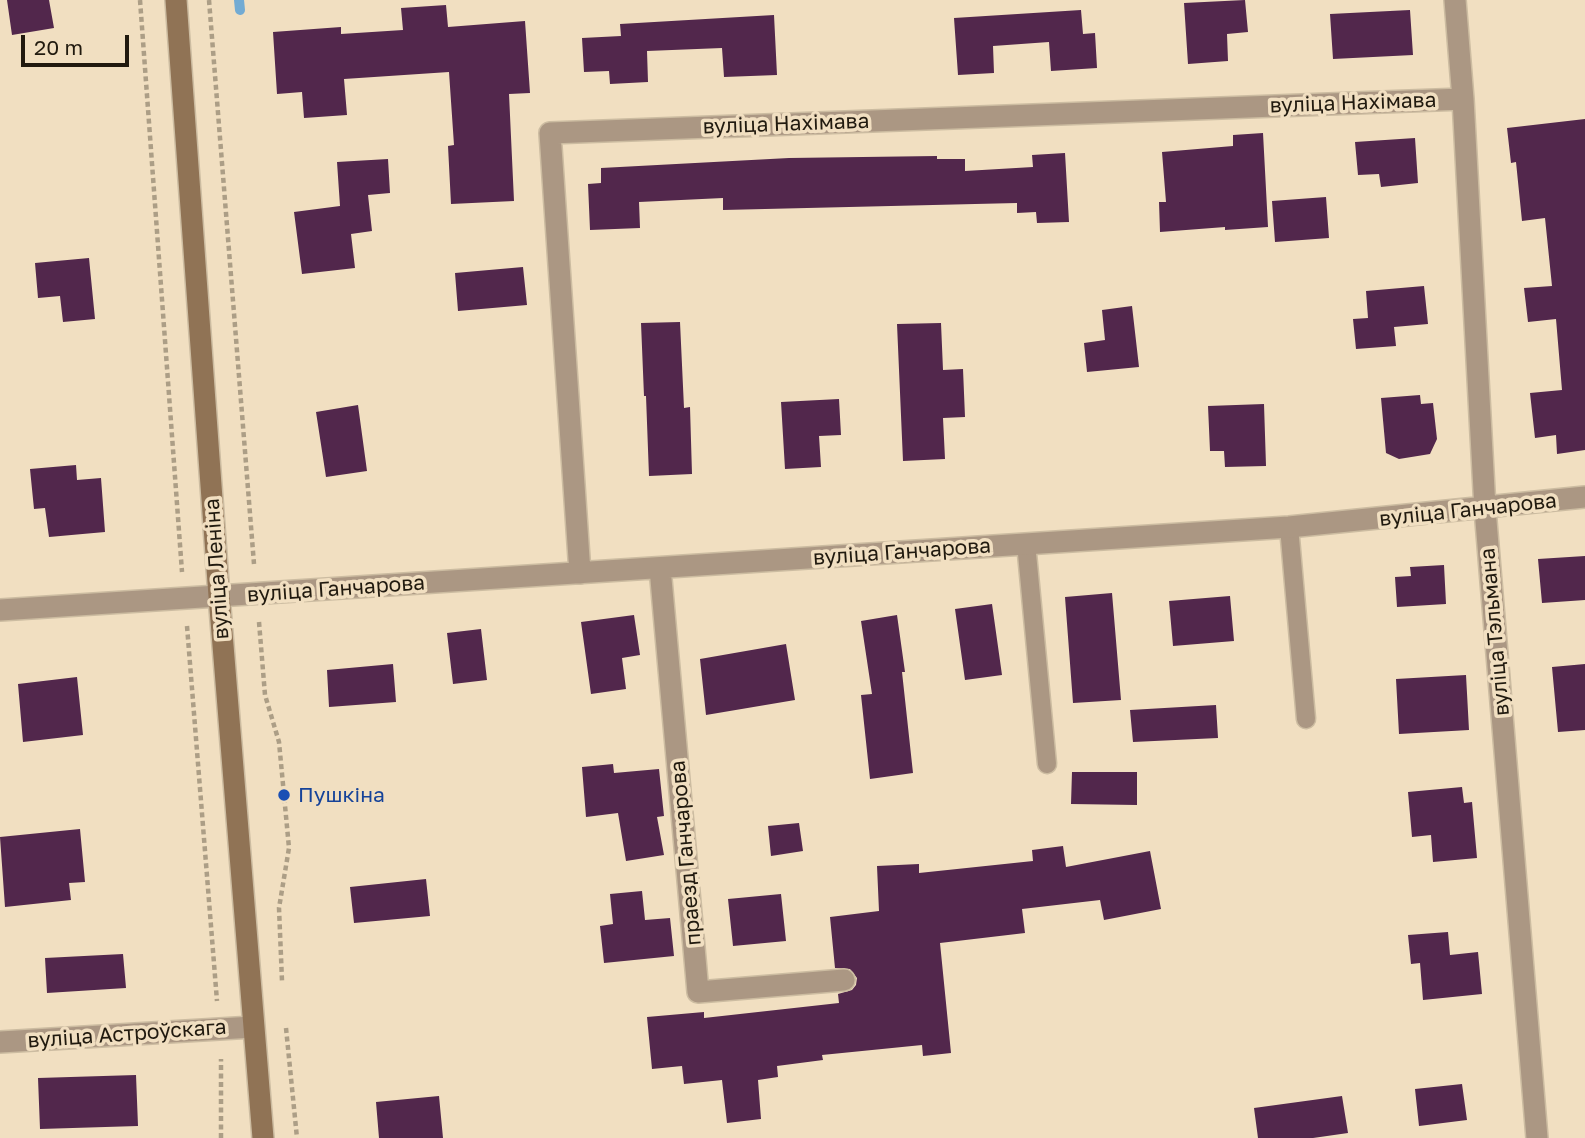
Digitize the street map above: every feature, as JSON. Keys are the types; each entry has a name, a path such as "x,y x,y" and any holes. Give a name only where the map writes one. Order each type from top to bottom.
{"main road":[{"name":"вуліца Леніна","path":"176,0 219,596 263,1138"}],"street":[{"name":"вуліца Тэльмана","path":"1455,0 1463,99 1485,509 1537,1138"},
{"name":"вуліца Нахімава","path":"580,573 550,133 1463,99"},
{"name":"вуліца Ганчарова","path":"0,610 1289,527 1585,497"},
{"name":"праезд Ганчарова","path":"660,568 698,992 844,980"},
{"name":"вуліца Астроўскага","path":"0,1042 253,1027"}],"lane":[{"path":"1289,527 1306,719"},
{"path":"1026,543 1046,764"}],"building":[{"path":"7,0 49,0 54,28 12,35"},
{"path":"1245,0 1248,32 1227,34 1228,61 1188,64 1184,3"},
{"path":"446,5 448,27 525,21 530,93 509,94 514,201 451,204 448,146 454,145 449,72 344,79 347,115 304,118 302,92 277,94 273,32 341,27 341,34 403,30 401,8"},
{"path":"1081,10 1083,34 1095,33 1097,68 1051,71 1049,42 993,46 994,73 958,75 954,18"},
{"path":"1410,10 1413,55 1333,59 1330,14"},
{"path":"774,15 777,75 724,77 722,48 647,51 648,82 610,84 609,71 584,72 582,38 621,36 620,24"},
{"path":"1585,119 1585,450 1557,454 1556,435 1535,438 1530,393 1562,390 1556,319 1528,322 1524,288 1552,286 1545,218 1522,221 1516,162 1511,163 1507,128"},
{"path":"1263,133 1268,227 1160,232 1159,202 1166,202 1162,152 1233,146 1233,135"},
{"path":"1415,138 1418,183 1381,187 1379,174 1358,175 1355,142"},
{"path":"1065,153 1069,222 1037,223 1036,212 1017,213 1017,203 723,210 723,198 639,202 640,228 590,230 588,184 601,183 601,168 789,158 937,156 937,159 965,159 965,171 1033,167 1032,155"},
{"path":"388,159 390,193 368,195 372,231 351,234 355,268 302,274 294,212 340,206 337,162"},
{"path":"1326,197 1329,238 1275,242 1272,201"},
{"path":"89,258 95,319 63,322 60,296 38,298 35,263"},
{"path":"523,267 527,305 458,311 455,273"},
{"path":"1424,286 1428,324 1394,327 1396,346 1356,349 1353,319 1368,318 1366,291"},
{"path":"1132,306 1139,367 1087,372 1084,343 1105,340 1102,310"},
{"path":"680,322 684,408 690,407 692,474 649,476 641,323"},
{"path":"941,323 943,370 963,369 965,417 943,418 945,459 903,461 897,324"},
{"path":"1420,395 1421,404 1433,403 1437,439 1430,454 1399,459 1386,453 1381,398"},
{"path":"839,399 841,435 819,436 821,467 785,469 781,402"},
{"path":"1264,404 1266,466 1225,467 1224,451 1210,451 1208,406"},
{"path":"358,405 367,471 326,477 316,412"},
{"path":"76,465 77,480 101,478 105,532 49,537 45,508 34,509 30,469"},
{"path":"1585,556 1585,600 1542,603 1538,559"},
{"path":"1444,565 1446,604 1397,607 1395,577 1411,576 1410,567"},
{"path":"1112,593 1121,700 1073,703 1065,597"},
{"path":"1230,596 1234,641 1173,646 1169,601"},
{"path":"992,604 1002,675 965,680 955,609"},
{"path":"634,615 640,655 622,658 626,689 591,694 581,622"},
{"path":"897,615 905,672 902,672 913,773 870,779 861,695 872,694 861,621"},
{"path":"481,629 487,680 453,684 447,633"},
{"path":"786,644 795,700 706,715 700,659"},
{"path":"393,664 396,702 329,707 327,670"},
{"path":"1585,664 1585,730 1558,732 1552,667"},
{"path":"1466,675 1469,730 1399,734 1396,679"},
{"path":"77,677 83,735 23,742 18,684"},
{"path":"1216,705 1218,738 1133,742 1130,710"},
{"path":"613,764 614,773 659,769 664,816 657,817 664,855 626,861 618,813 586,817 582,767"},
{"path":"1072,772 1137,772 1137,805 1071,804"},
{"path":"1462,787 1464,803 1472,802 1477,858 1433,862 1431,835 1412,837 1408,792"},
{"path":"799,823 803,851 771,856 768,826"},
{"path":"80,829 85,882 69,883 71,900 5,907 0,837"},
{"path":"1063,846 1066,867 1150,851 1161,909 1104,920 1100,900 1022,909 1025,933 940,943 951,1053 923,1056 922,1045 822,1055 823,1060 777,1066 778,1077 758,1080 761,1119 727,1123 722,1080 684,1084 682,1066 652,1069 647,1017 704,1012 704,1018 839,1003 838,994 852,990 857,978 850,969 835,968 830,917 879,911 877,866 919,864 919,873 1033,861 1032,850"},
{"path":"426,879 430,916 354,923 350,887"},
{"path":"642,891 645,920 670,918 674,956 604,963 600,926 613,924 610,894"},
{"path":"781,894 786,941 733,946 728,899"},
{"path":"1448,932 1450,955 1478,952 1482,994 1423,1000 1420,963 1411,964 1408,935"},
{"path":"123,954 126,988 47,993 45,958"},
{"path":"136,1075 138,1126 40,1129 38,1078"},
{"path":"1462,1084 1467,1120 1419,1126 1415,1089"},
{"path":"439,1096 443,1138 379,1138 376,1102"},
{"path":"1342,1096 1348,1133 1313,1138 1258,1138 1254,1108"}],"waterway":[{"path":"239,0 240,10"}],"place":[{"name":"Пушкіна","path":"284,795"}]}
